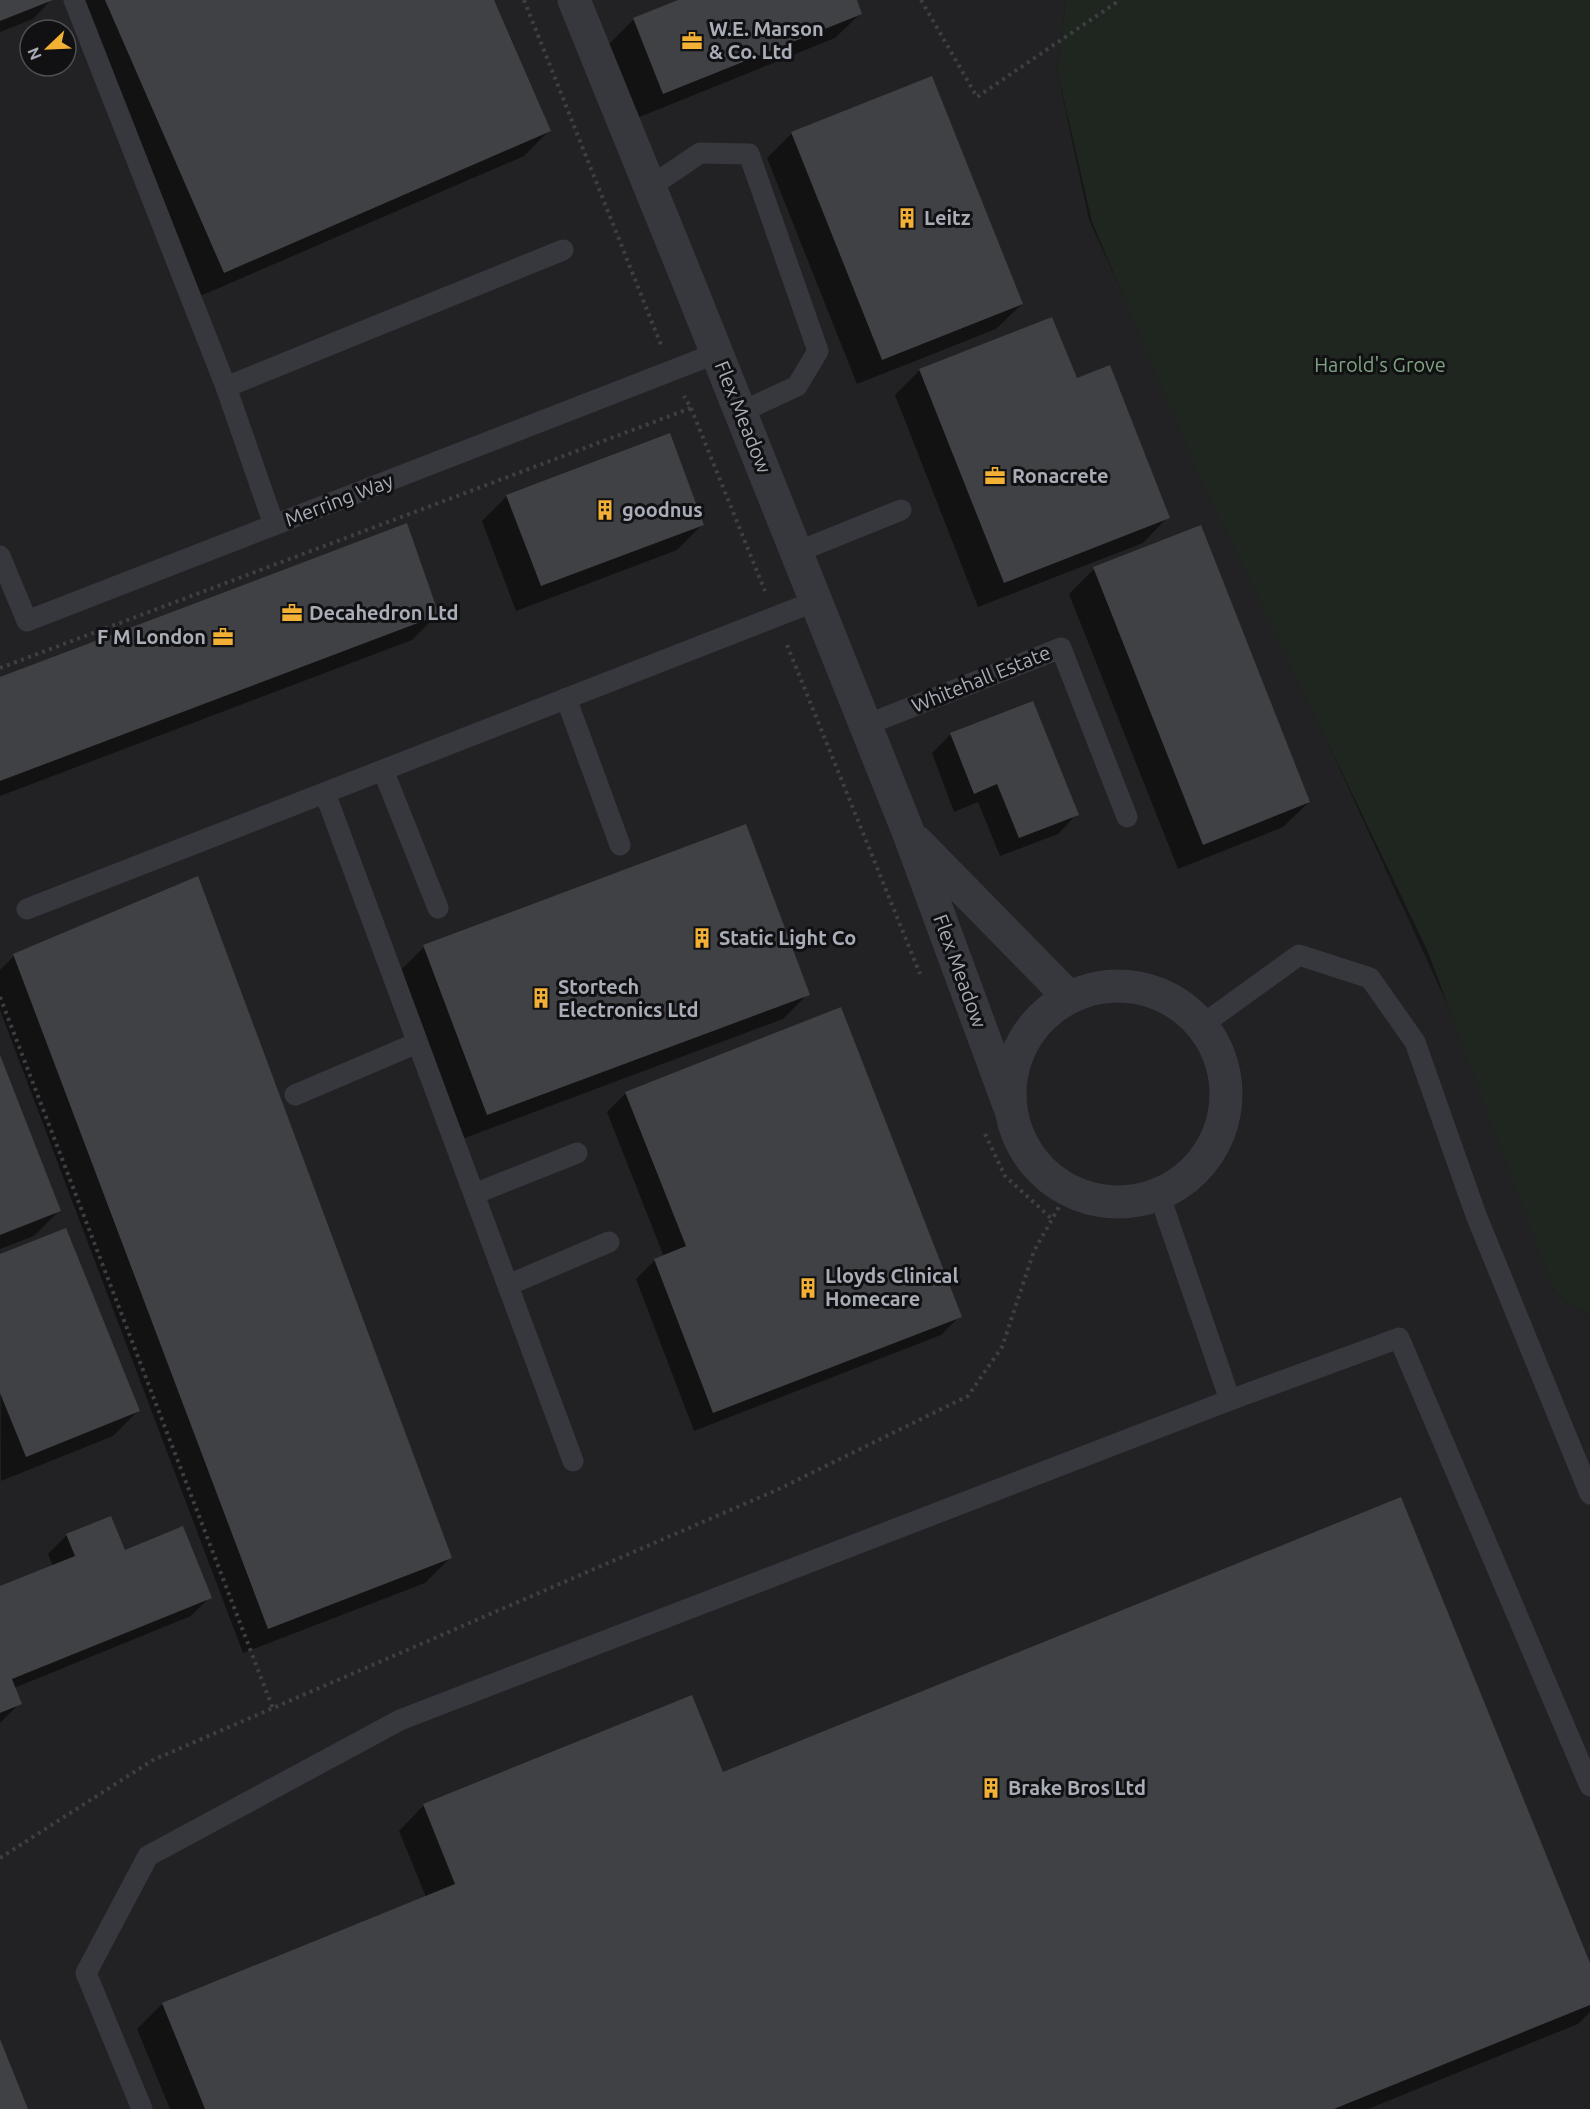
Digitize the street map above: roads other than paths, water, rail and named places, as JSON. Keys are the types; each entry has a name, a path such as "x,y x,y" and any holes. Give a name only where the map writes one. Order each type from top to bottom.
{"street":[{"name":"Flex Meadow","path":"574,0 909,834 1010,1108 1020,1142 1040,1170 1068,1191 1097,1201 1129,1202 1159,1194 1188,1177 1210,1152 1223,1121 1226,1087 1219,1054 1202,1025 1175,1001 1140,987 1103,986 1068,996 1041,1016 1021,1043 1010,1075 1010,1108"},
{"name":"Flex Meadow","path":"909,834 1068,996"}],"lane":[{"path":"74,0 226,387 274,525"},
{"path":"650,187 700,153 749,154 818,351 797,386 741,412"},
{"path":"226,387 563,250"},
{"name":"Merring Way","path":"0,556 27,621 717,353"},
{"path":"797,552 901,510"},
{"path":"27,909 816,600"},
{"name":"Whitehall Estate","path":"866,725 1060,648 1127,817"},
{"path":"566,698 620,845"},
{"path":"383,770 438,908"},
{"path":"325,793 573,1461"},
{"path":"1202,1025 1299,955 1370,978 1415,1042 1476,1215 1590,1494"},
{"path":"295,1095 417,1043"},
{"path":"474,1194 577,1153"},
{"path":"1159,1194 1230,1400"},
{"path":"508,1286 609,1242"},
{"path":"142,2109 86,1973 148,1856 400,1720 1230,1400 1399,1338 1590,1786"}],"place":[{"name":"W.E. Marson & Co. Ltd","path":"692,41"},
{"name":"Leitz","path":"907,218"},
{"name":"Ronacrete","path":"995,476"},
{"name":"goodnus","path":"605,510"},
{"name":"Decahedron Ltd","path":"292,613"},
{"name":"F M London","path":"223,637"},
{"name":"Static Light Co","path":"702,938"},
{"name":"Stortech Electronics Ltd","path":"541,998"},
{"name":"Lloyds Clinical Homecare","path":"808,1288"},
{"name":"Brake Bros Ltd","path":"991,1788"}],"park label":[{"name":"Harold's Grove","path":"1380,365"}]}
